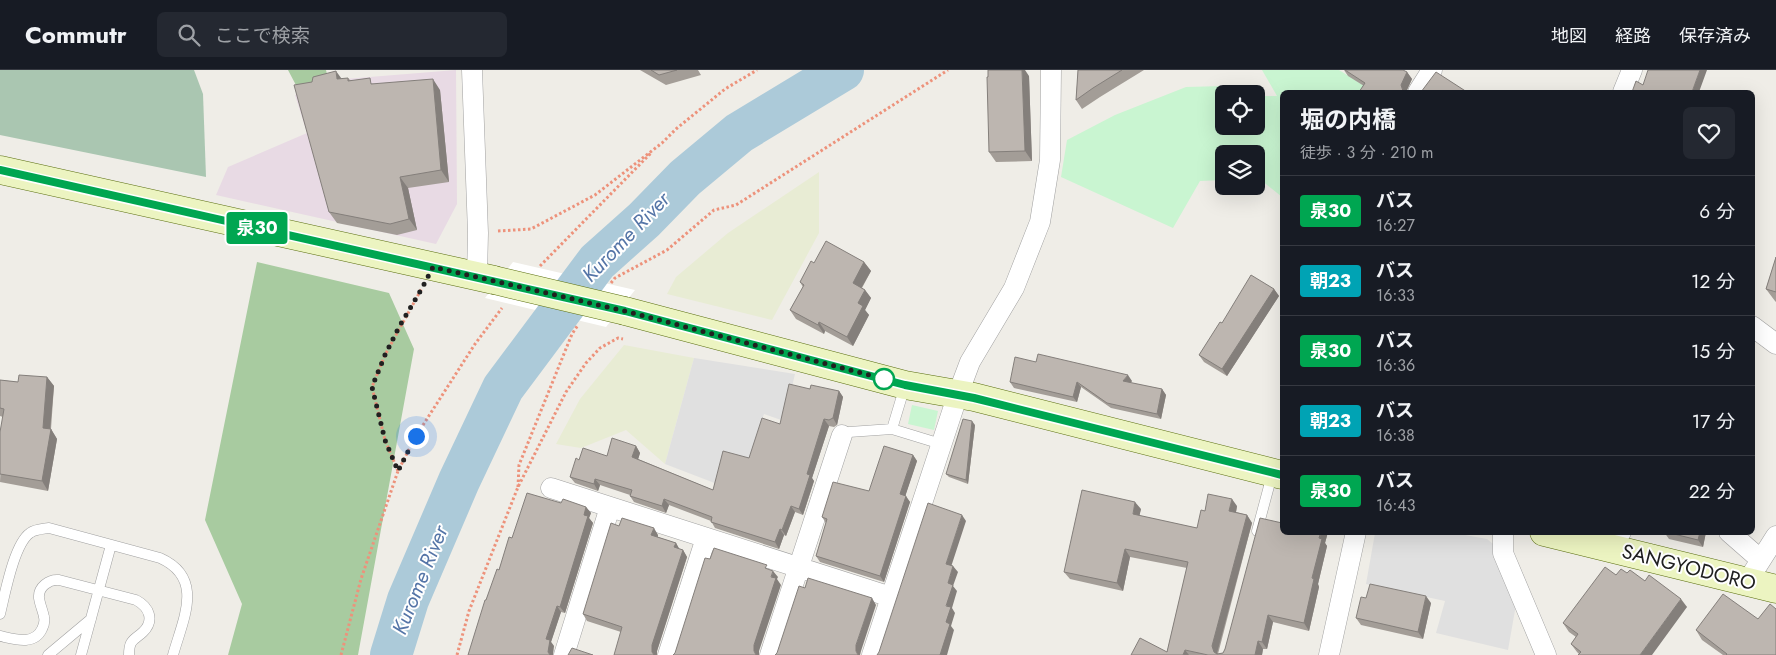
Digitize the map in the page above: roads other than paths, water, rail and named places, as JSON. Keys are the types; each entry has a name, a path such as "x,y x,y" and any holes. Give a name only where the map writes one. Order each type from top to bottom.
{"street":[{"path":"472,70 478,233 486,278"},
{"path":"872,655 970,362 1014,288 1040,222 1050,160 1051,70"},
{"path":"1419,90 1432,70"},
{"path":"1624,90 1632,70"},
{"path":"0,170 486,278 625,311 905,385 958,394 1277,474"},
{"path":"1755,328 1776,344"},
{"path":"770,655 842,435"},
{"path":"551,488 890,597"},
{"path":"564,655 610,507"},
{"path":"1329,655 1355,535"},
{"path":"1502,535 1503,552 1546,655"},
{"name":"SANGYODORO","path":"1576,535 1608,538 1754,571 1776,589"},
{"path":"1731,535 1754,571 1776,536"},
{"path":"668,655 706,538"}],"lane":[{"path":"892,429 905,385"},
{"path":"842,435 849,432 892,429 941,444"},
{"path":"1254,540 1277,474"},
{"path":"0,614 20,544 30,533 49,528 168,562 175,567 185,581 188,600 174,655"},
{"path":"81,655 111,545"},
{"path":"0,636 25,640 39,634 45,619 39,599 40,593 47,582 59,580 136,600 147,608 150,614 147,626 131,643 129,655"},
{"path":"48,655 91,620"}],"waterway":[{"name":"Kurome River","path":"391,655 408,600 459,481 503,388 597,262 644,220 685,178 739,133 843,70"}]}
